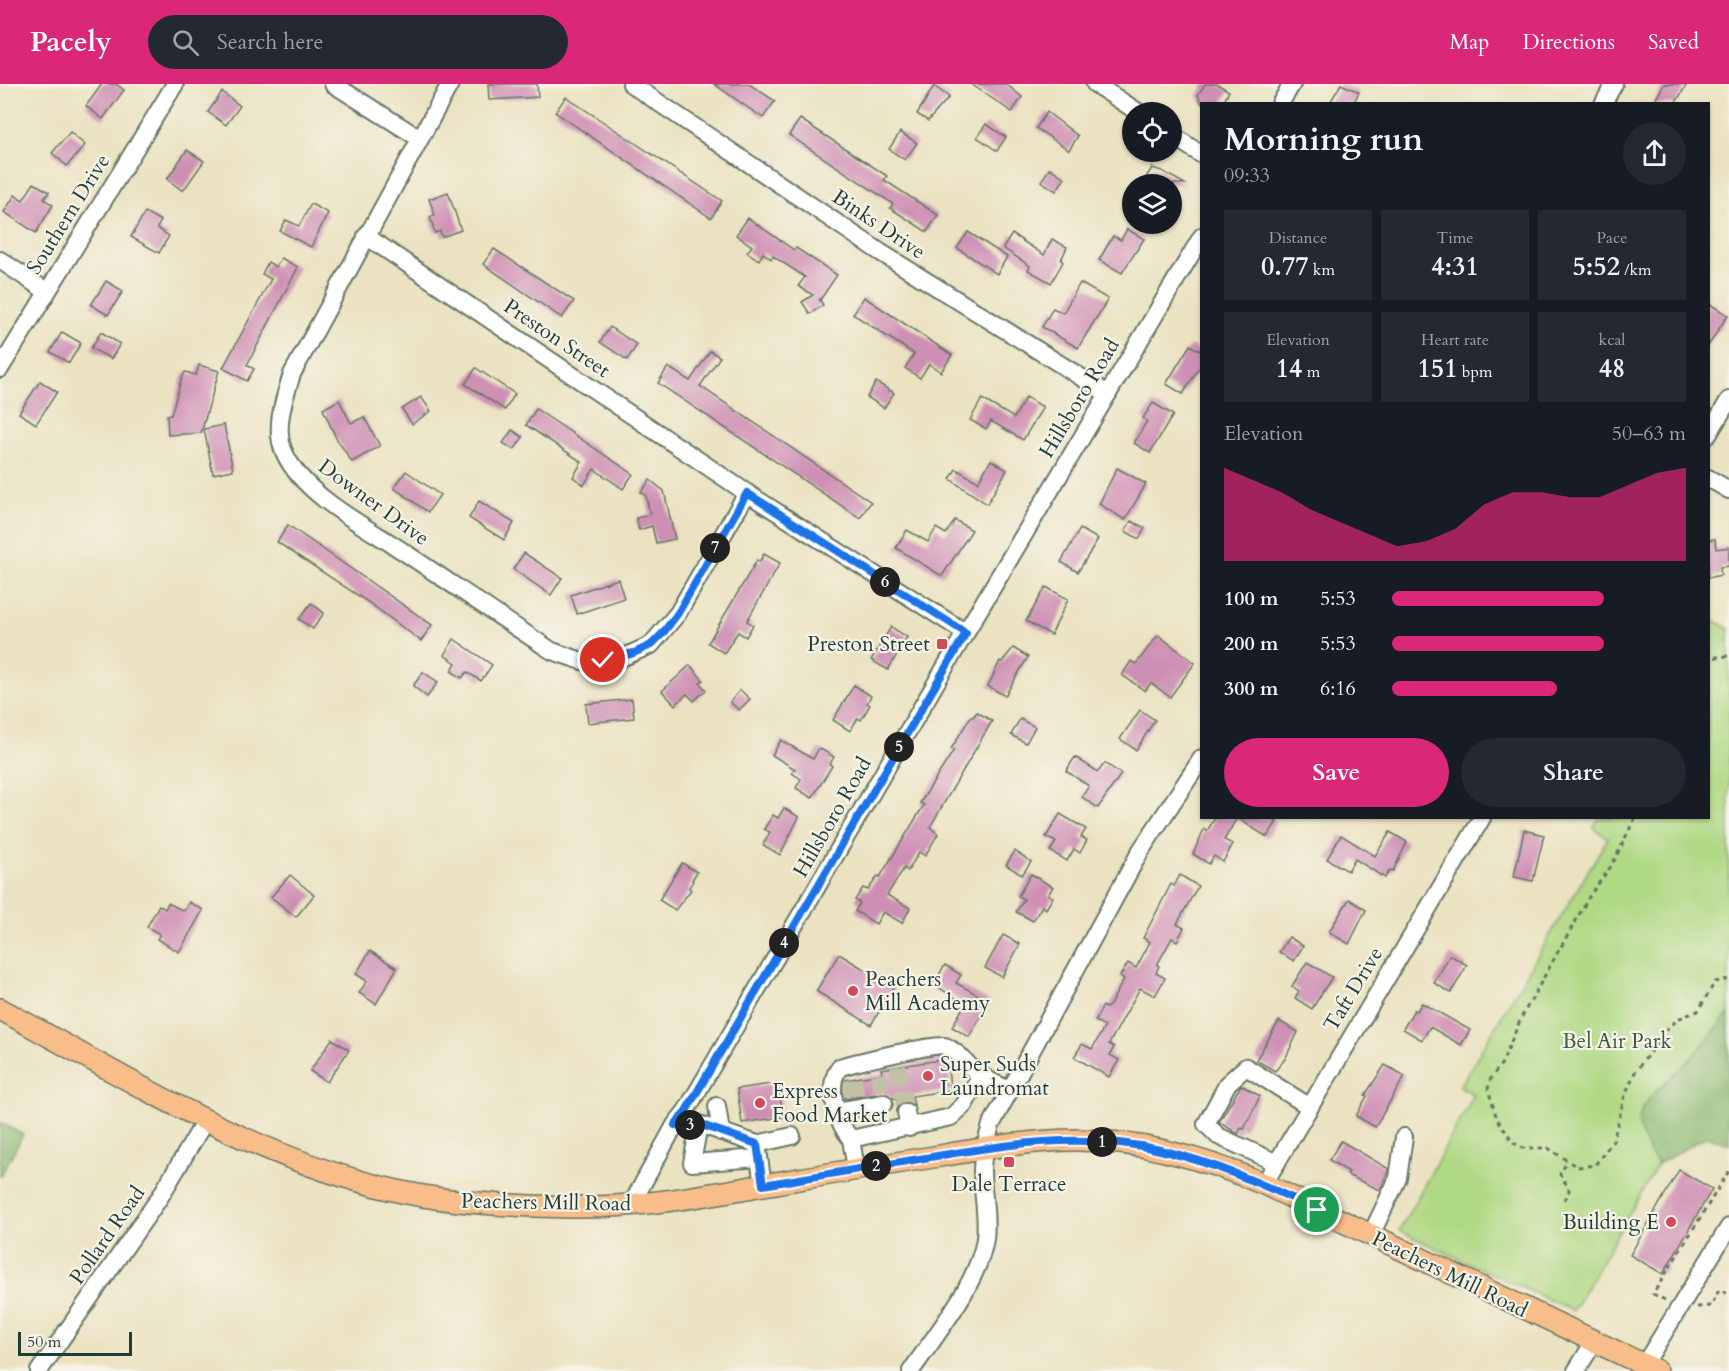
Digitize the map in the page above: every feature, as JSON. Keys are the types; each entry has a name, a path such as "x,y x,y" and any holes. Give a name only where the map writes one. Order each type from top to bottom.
{"main road":[{"name":"Peachers Mill Road","path":"0,1009 206,1121 278,1153 401,1191 466,1203 576,1207 631,1205 984,1148 1044,1142 1117,1143 1168,1152 1236,1172 1264,1184 1650,1368"}],"street":[{"name":"Southern Drive","path":"0,369 175,84"},
{"path":"333,84 419,138"},
{"name":"Downer Drive","path":"450,84 301,356 285,395 279,437 284,454 297,475 332,504 552,651 582,661 603,660 634,653 651,645 663,633 678,613 747,493"},
{"name":"Binks Drive","path":"631,84 880,252 1108,394"},
{"path":"1095,84 1123,102"},
{"path":"1281,102 1292,84"},
{"path":"1604,102 1614,84"},
{"path":"1182,142 1200,154"},
{"name":"Preston Street","path":"366,236 747,493 966,633"},
{"name":"Hillsboro Road","path":"631,1205 675,1125 686,1111 1200,239"},
{"path":"0,260 46,291"},
{"path":"1710,432 1729,400"},
{"path":"1710,479 1729,490"},
{"path":"911,1371 964,1290 978,1263 985,1239 982,1171 984,1148 992,1125 1141,850 1200,761"},
{"name":"Taft Drive","path":"1264,1184 1481,819"},
{"path":"881,1133 861,1104 832,1079 897,1061 918,1047 943,1045 967,1060 981,1075 1010,1091"},
{"path":"1277,1163 1218,1136 1206,1124 1228,1083 1245,1067 1310,1107"},
{"path":"854,1138 881,1133 907,1120 941,1121 958,1113 981,1075"},
{"path":"856,1169 854,1138 861,1104"},
{"path":"717,1106 721,1132"},
{"name":"Pollard Road","path":"39,1371 160,1197 206,1121"},
{"path":"699,1124 692,1162 758,1151 792,1136"},
{"path":"675,1125 699,1124 721,1132 758,1151"},
{"path":"1371,1235 1398,1178 1404,1137"},
{"path":"758,1151 763,1185"},
{"path":"1650,1368 1729,1227"},
{"path":"1576,1371 1594,1342"}],"path":[{"path":"1710,662 1716,657 1729,656"},
{"path":"1635,819 1612,865 1590,895 1521,1018 1502,1063 1489,1082 1489,1096 1494,1110 1514,1143 1523,1148 1548,1148 1567,1162 1586,1167 1598,1163 1613,1141 1625,1095 1635,1072 1669,1027 1680,1018 1696,1013 1715,982 1729,979"},
{"path":"1564,1200 1569,1195 1570,1189 1560,1172 1567,1162"}],"green space":[{"name":"Bel Air Park","path":"1712,619 1729,629 1729,1115 1673,1138 1573,1311 1399,1231 1474,1095 1460,1086 1608,838 1593,828 1598,819 1710,819 1710,622"},
{"path":"1729,1013 1729,1144 1707,1136 1658,1164 1641,1134 1639,1122 1642,1111 1647,1101 1693,1056"},
{"path":"0,1122 23,1135 0,1177"}],"building":[{"path":"102,84 116,84 124,90 103,119 86,106"},
{"path":"488,84 537,84 538,97 489,100"},
{"path":"714,84 749,84 775,101 763,118"},
{"path":"971,84 1006,84 1022,97 1012,112"},
{"path":"1205,84 1217,84 1229,91 1223,102 1201,102 1198,95"},
{"path":"1341,84 1359,92 1354,102 1330,102"},
{"path":"1664,84 1687,84 1676,102 1654,102"},
{"path":"934,86 949,97 928,121 917,114"},
{"path":"222,92 240,106 226,125 208,112"},
{"path":"566,97 722,201 711,218 555,112"},
{"path":"1047,112 1078,136 1069,150 1036,128"},
{"path":"800,119 887,176 884,180 938,215 927,232 890,208 893,204 789,135"},
{"path":"986,124 1006,137 997,151 977,137"},
{"path":"70,132 85,145 67,166 52,153"},
{"path":"900,132 917,143 905,160 889,149"},
{"path":"187,150 204,161 183,191 167,179"},
{"path":"1050,168 1065,178 1056,191 1041,181"},
{"path":"1152,168 1167,174 1148,174"},
{"path":"34,183 49,192 44,199 53,205 36,233 4,212 15,195 23,200"},
{"path":"448,192 461,230 442,237 440,231 435,233 430,217 435,215 429,199"},
{"path":"311,204 328,213 311,247 280,231 286,220 299,226"},
{"path":"145,212 161,221 157,228 169,236 159,253 131,237"},
{"path":"748,218 794,250 796,248 837,275 819,299 823,305 810,314 802,302 813,295 798,286 805,277 773,256 771,259 763,253 759,260 747,252 752,246 736,235"},
{"path":"968,232 1007,257 997,274 957,248"},
{"path":"1012,234 1044,255 1052,239 1067,247 1061,260 1063,262 1051,283 1028,270 1030,266 1003,248"},
{"path":"1124,234 1136,234 1144,239 1122,273 1099,260 1113,236 1121,240"},
{"path":"494,249 574,301 562,318 483,264"},
{"path":"281,258 298,267 247,365 254,369 247,381 223,368 271,279 262,274 268,262 276,267"},
{"path":"106,281 123,291 108,315 91,305"},
{"path":"1080,283 1108,299 1078,348 1042,327 1053,308 1063,313"},
{"path":"864,297 952,355 941,372 929,364 920,378 905,368 914,354 853,314"},
{"path":"1710,304 1728,315 1710,343"},
{"path":"610,327 637,345 627,360 600,342"},
{"path":"62,332 81,343 69,363 50,352"},
{"path":"101,332 120,344 111,359 91,348"},
{"path":"1190,345 1200,351 1200,366 1183,394 1166,384"},
{"path":"710,351 720,357 700,386 871,502 860,518 658,383 668,367 690,381"},
{"path":"199,365 219,371 201,433 168,435 167,415 171,415 181,380 185,372 196,375"},
{"path":"476,368 515,394 505,410 465,384"},
{"path":"40,381 57,392 36,424 19,413"},
{"path":"876,382 894,393 884,408 867,397"},
{"path":"421,397 431,411 412,424 402,409"},
{"path":"1026,397 1043,407 1023,440 991,421 986,429 970,420 982,399 1014,418"},
{"path":"339,400 351,423 364,417 380,446 352,462 336,438 323,409"},
{"path":"1153,403 1173,415 1150,453 1134,443 1147,421 1143,418"},
{"path":"536,409 633,474 623,489 594,469 584,485 573,477 582,462 526,425"},
{"path":"224,425 233,470 213,474 204,429"},
{"path":"512,430 523,437 514,450 503,443"},
{"path":"991,460 1007,470 987,504 950,479 956,469 978,482"},
{"path":"1117,468 1146,484 1125,520 1099,504"},
{"path":"406,471 440,495 428,512 394,488"},
{"path":"650,480 664,491 675,539 656,543 652,526 639,530 636,518 650,515 646,496 641,492"},
{"path":"479,501 514,523 504,540 469,518"},
{"path":"955,520 972,530 942,576 896,548 907,530 928,542 936,528 946,534"},
{"path":"1131,521 1145,528 1139,539 1125,531"},
{"path":"288,525 432,625 421,641 371,604 277,542"},
{"path":"1080,529 1098,539 1078,572 1061,562"},
{"path":"1715,539 1716,549 1729,547 1729,566 1720,567 1721,575 1710,578 1710,540"},
{"path":"524,553 562,578 551,595 513,569"},
{"path":"764,554 780,563 747,621 753,625 746,637 738,632 724,653 708,643 757,560 759,562"},
{"path":"618,579 624,598 577,614 571,595"},
{"path":"1046,587 1068,599 1051,635 1026,621"},
{"path":"311,603 324,613 313,629 299,619"},
{"path":"891,627 907,637 888,670 871,660"},
{"path":"1158,635 1195,663 1170,697 1151,683 1145,691 1122,675 1131,661 1136,664"},
{"path":"454,639 492,665 481,681 467,672 462,678 451,671 456,663 444,655"},
{"path":"1013,648 1028,657 1005,696 988,686 1000,661 1002,662"},
{"path":"690,665 703,680 700,683 706,690 694,701 687,694 675,705 662,691"},
{"path":"423,672 438,682 427,697 413,686"},
{"path":"854,685 871,696 867,703 870,705 861,720 858,718 850,731 833,720"},
{"path":"740,690 750,699 739,710 730,702"},
{"path":"632,699 634,718 588,723 586,704"},
{"path":"1140,710 1155,720 1136,750 1120,739"},
{"path":"977,712 992,721 930,827 938,834 925,856 919,852 908,871 904,868 887,895 910,908 902,923 883,912 876,924 855,911 860,903 855,900 863,888 868,890 878,876 880,877 924,805 920,803 954,750 951,749 971,716 973,717"},
{"path":"1020,719 1035,727 1026,743 1011,735"},
{"path":"781,740 813,759 819,748 834,757 830,764 832,766 812,798 796,788 801,779 792,773 795,769 772,755"},
{"path":"1075,757 1098,772 1105,763 1121,774 1098,808 1082,797 1089,786 1066,771"},
{"path":"784,808 799,817 780,855 763,845 770,832 764,829 773,815 778,818"},
{"path":"1060,814 1086,829 1081,837 1087,840 1080,853 1074,849 1067,861 1050,851 1056,842 1046,837"},
{"path":"1214,819 1236,819 1224,840 1233,844 1223,862 1214,856 1209,864 1193,854 1204,829 1207,831"},
{"path":"1239,819 1272,819 1277,822 1267,837"},
{"path":"1524,830 1544,835 1533,881 1514,877"},
{"path":"1390,832 1407,842 1393,871 1390,870 1385,878 1355,859 1348,871 1327,859 1341,835 1375,856"},
{"path":"1015,851 1031,862 1022,875 1006,865"},
{"path":"682,863 697,872 689,888 691,890 675,910 659,900"},
{"path":"1031,874 1053,887 1048,895 1053,897 1046,909 1042,906 1033,921 1016,912 1024,899 1018,896"},
{"path":"290,875 314,895 296,917 271,897"},
{"path":"1180,875 1198,886 1177,924 1184,928 1177,941 1172,938 1157,965 1159,966 1156,973 1165,978 1155,996 1140,988 1109,1044 1114,1047 1110,1055 1119,1060 1109,1077 1074,1057 1082,1044 1092,1049 1105,1026 1095,1021 1103,1006 1106,1008 1110,1005 1124,979 1120,976 1128,963 1136,968 1150,942 1143,938 1171,884 1174,886"},
{"path":"1349,899 1366,910 1349,944 1329,932"},
{"path":"189,902 203,910 179,952 157,939 160,934 147,927 159,905 165,909 168,903 184,911"},
{"path":"1003,935 1020,944 1002,977 985,968"},
{"path":"1289,937 1303,946 1294,961 1279,952"},
{"path":"370,951 397,968 376,1004 359,993 367,981 356,974"},
{"name":"Peachers Mill Academy","path":"839,954 894,987 871,1025 816,991"},
{"path":"1450,955 1467,965 1451,993 1434,983"},
{"path":"1307,962 1332,977 1312,1009 1295,998 1299,991 1292,986"},
{"path":"945,965 961,975 956,983 989,1001 969,1037 952,1027 965,1004 933,984"},
{"path":"1422,1003 1470,1030 1461,1045 1430,1027 1422,1040 1403,1029 1414,1010 1417,1011"},
{"path":"1279,1021 1298,1032 1285,1059 1275,1071 1256,1060"},
{"path":"332,1039 349,1050 327,1082 310,1071"},
{"path":"946,1059 951,1090 912,1096 914,1105 905,1102 898,1106 896,1099 883,1093 845,1099 845,1080 882,1074 881,1069"},
{"path":"1385,1065 1405,1076 1375,1127 1356,1116 1367,1096 1365,1095"},
{"name":"Express Food Market","path":"778,1083 783,1117 742,1123 737,1089"},
{"path":"1241,1085 1260,1096 1244,1129 1241,1128 1238,1134 1219,1122"},
{"path":"1341,1141 1389,1169 1380,1190 1347,1175 1349,1172 1329,1160"},
{"name":"Building E","path":"1679,1170 1712,1189 1663,1274 1630,1255"}],"tunnel":[{"path":"898,1066 906,1112"},
{"path":"878,1074 882,1096"},
{"path":"854,1079 857,1100"},
{"path":"842,1081 846,1102"}],"place":[{"name":"Preston Street","path":"942,644"},
{"name":"Peachers Mill Academy","path":"853,991"},
{"name":"Super Suds Laundromat","path":"928,1076"},
{"name":"Express Food Market","path":"760,1103"},
{"name":"Dale Terrace","path":"1009,1162"},
{"name":"Building E","path":"1671,1222"}],"route":[{"path":"603,660 619,659 634,653 651,645 663,633 678,613 747,493 966,633 686,1111 675,1125 699,1124 757,1144 763,1185 984,1148 1080,1140 1158,1149 1196,1160 1236,1172 1317,1210"}]}
